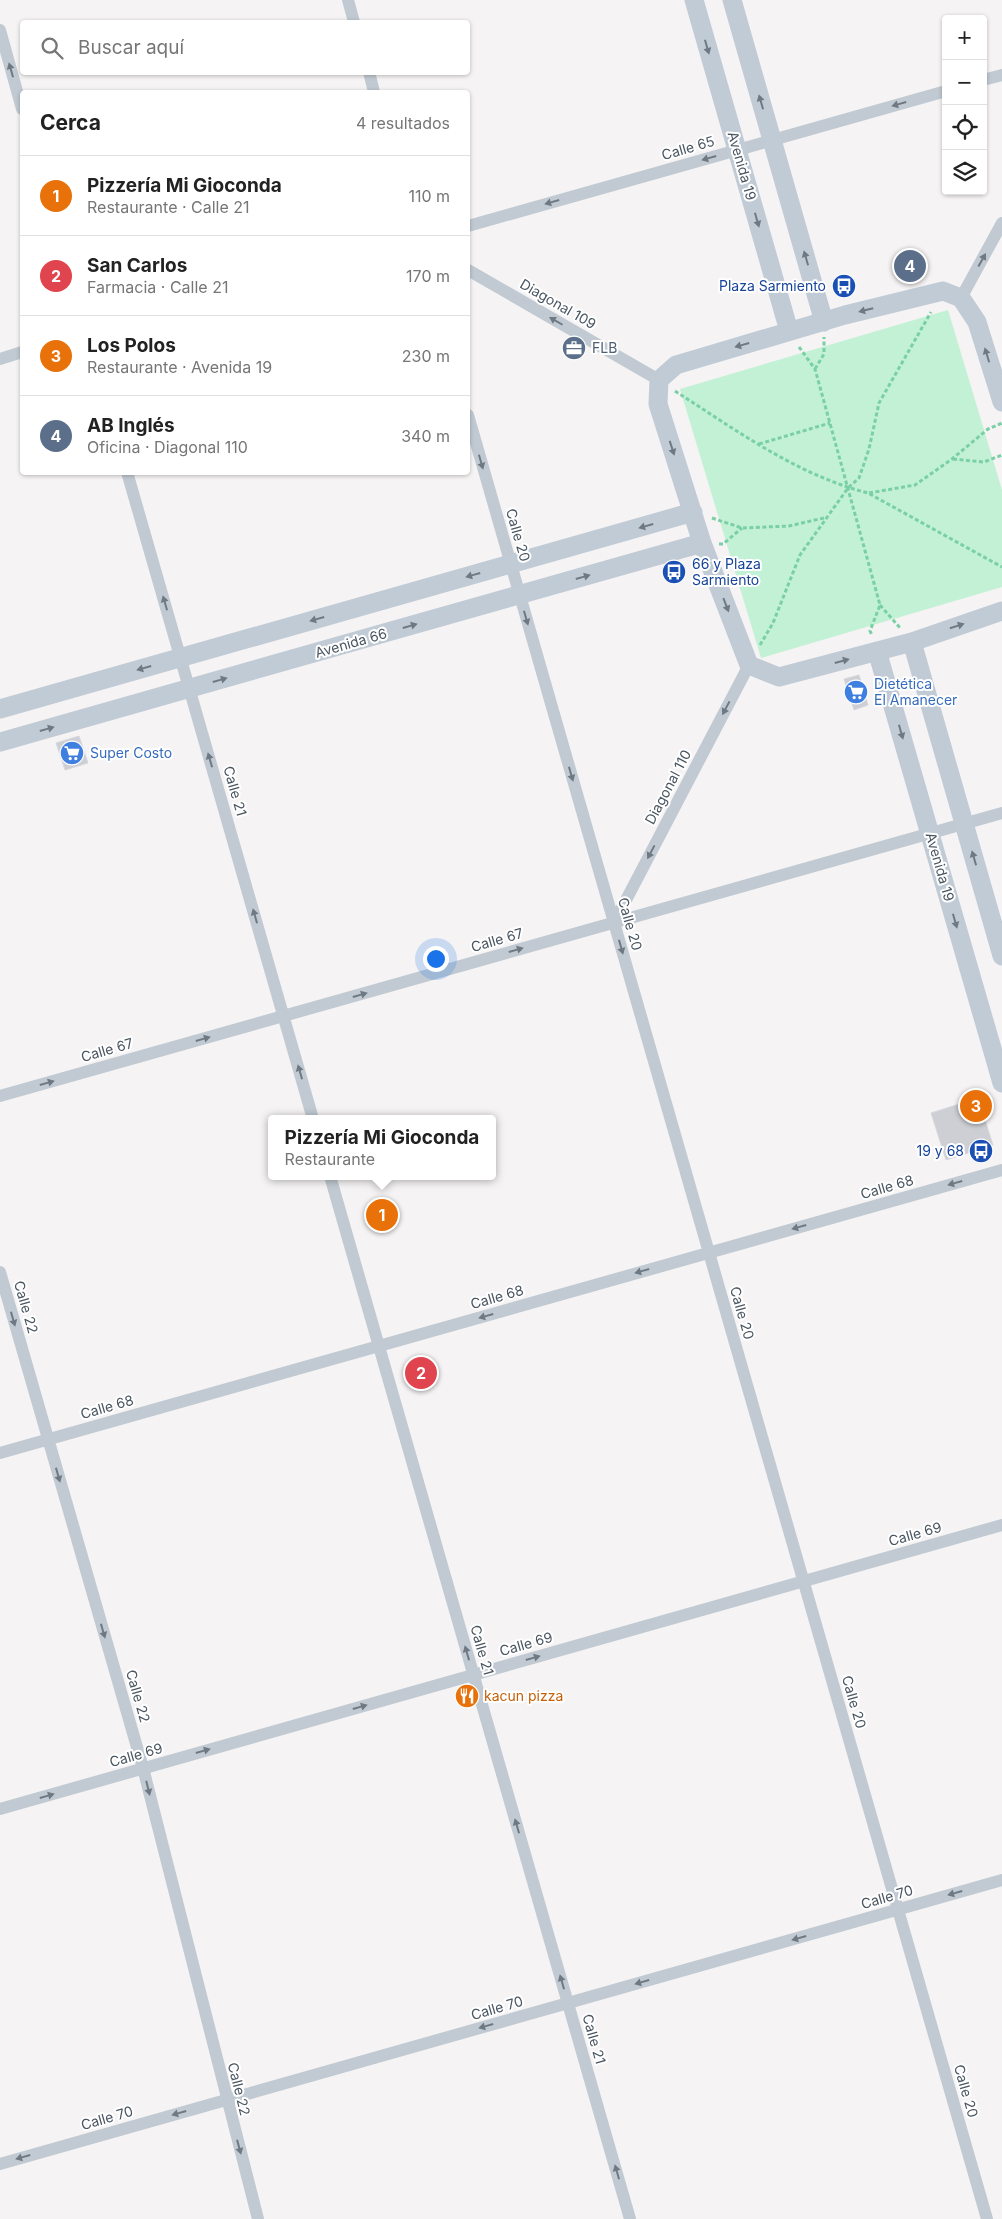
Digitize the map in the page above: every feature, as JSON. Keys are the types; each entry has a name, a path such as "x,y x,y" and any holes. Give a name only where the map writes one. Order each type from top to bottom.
{"main road":[{"name":"Avenida 19","path":"694,0 789,332"},
{"path":"732,0 824,322"},
{"path":"1002,402 977,322 961,298 943,291 824,322 676,365 658,380 658,404 702,543 748,665 779,677 912,642 1002,611"},
{"path":"0,709 693,512"},
{"name":"Avenida 66","path":"0,742 702,543"},
{"path":"912,642 1002,956"},
{"name":"Avenida 19","path":"878,651 1002,1083"}],"street":[{"path":"348,0 353,20"},
{"path":"0,30 20,102"},
{"path":"370,75 374,90"},
{"path":"987,79 1002,75"},
{"name":"Calle 65","path":"470,225 942,92"},
{"path":"961,298 1002,223"},
{"name":"Diagonal 109","path":"470,271 658,380"},
{"path":"0,359 20,353"},
{"name":"Calle 20","path":"470,422 988,2219"},
{"name":"Calle 21","path":"128,475 312,1115"},
{"name":"Diagonal 110","path":"614,923 748,665"},
{"name":"Calle 67","path":"0,1096 1002,813"},
{"name":"Calle 68","path":"0,1453 1002,1170"},
{"name":"Calle 21","path":"331,1180 630,2219"},
{"name":"Calle 22","path":"0,1272 143,1768 226,2100 258,2219"},
{"name":"Calle 69","path":"0,1809 1002,1525"},
{"name":"Calle 70","path":"0,2164 1002,1880"}],"path":[{"path":"748,665 773,623 800,555 848,488 859,478 870,448 878,403 943,291"},
{"path":"814,369 824,354 824,322"},
{"path":"789,332 814,369 880,605 912,642"},
{"path":"658,380 758,444 800,468 848,488 868,493 1002,566"},
{"path":"758,444 830,422"},
{"path":"868,493 914,485 952,459 988,429 1002,423"},
{"path":"952,459 984,462 1002,455"},
{"path":"693,512 742,528 789,526 829,517"},
{"path":"702,543 723,544 742,528"},
{"path":"878,651 870,631 880,605"}],"green space":[{"path":"948,310 1002,490 1002,587 761,658 680,389"}],"building":[{"name":"Dietética El Amanecer","path":"859,675 868,705 854,710 844,679"},
{"name":"Super Costo","path":"79,736 88,763 65,770 56,743"},
{"path":"978,1098 993,1145 946,1160 931,1113"}],"place":[{"name":"AB Inglés","path":"910,266"},
{"name":"Plaza Sarmiento","path":"844,286"},
{"name":"FLB","path":"574,348"},
{"name":"66 y Plaza Sarmiento","path":"674,572"},
{"name":"Dietética El Amanecer","path":"856,692"},
{"name":"Super Costo","path":"72,753"},
{"name":"Los Polos","path":"976,1106"},
{"name":"19 y 68","path":"981,1151"},
{"name":"Pizzería Mi Gioconda","path":"382,1215"},
{"name":"San Carlos","path":"421,1373"},
{"name":"kacun pizza","path":"467,1696"}]}
